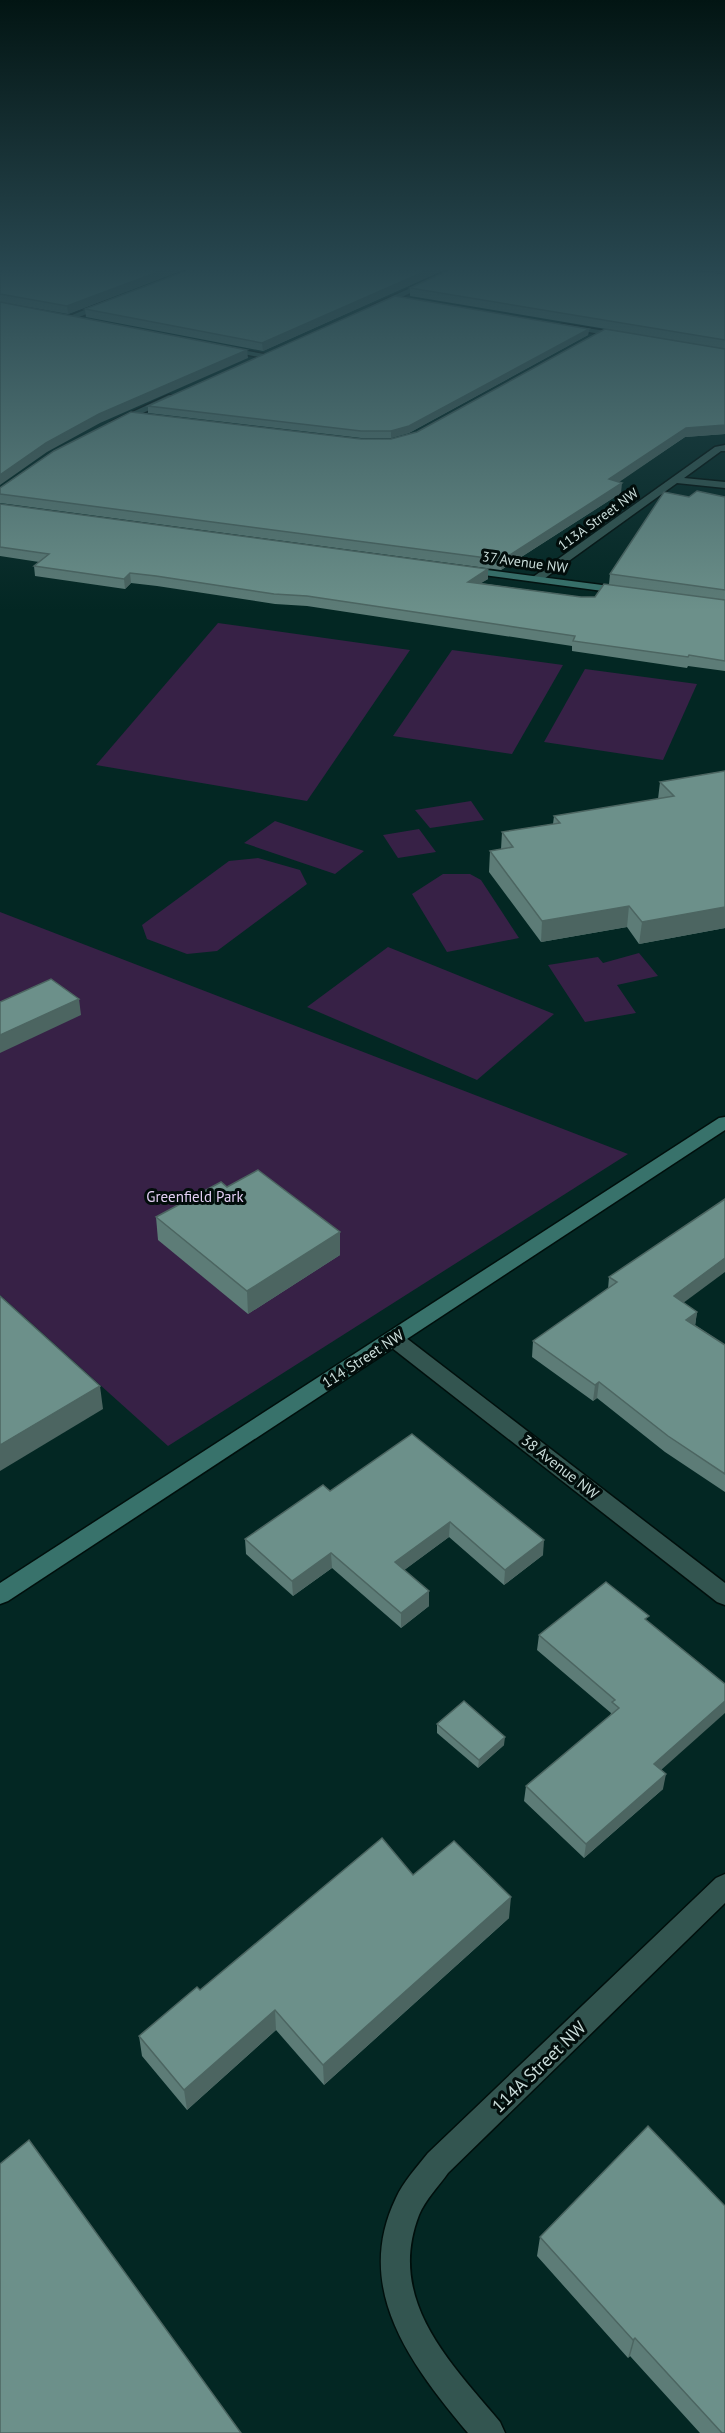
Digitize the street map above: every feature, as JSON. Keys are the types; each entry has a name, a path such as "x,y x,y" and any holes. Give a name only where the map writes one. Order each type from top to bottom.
{"street":[{"path":"104,428 182,393"},
{"path":"130,416 147,418"},
{"name":"113A Street NW","path":"537,579 722,448"},
{"path":"675,480 725,485"},
{"name":"37 Avenue NW","path":"454,568 633,592"},
{"name":"114 Street NW","path":"0,1595 725,1122"},
{"name":"38 Avenue NW","path":"394,1339 725,1596"},
{"name":"114A Street NW","path":"489,2433 436,2370 412,2329 400,2301 394,2272 400,2231 407,2206 438,2163 725,1886"}],"green space":[{"path":"218,623 410,650 307,801 96,765"},
{"path":"452,650 563,665 512,754 393,736"},
{"path":"585,669 697,684 663,760 544,742"},
{"path":"471,801 484,820 430,828 415,810"},
{"path":"275,821 364,851 335,874 244,843"},
{"path":"419,829 436,852 398,858 383,835"},
{"path":"258,858 300,870 307,884 217,951 187,954 147,939 142,925 229,861"},
{"path":"443,874 470,874 481,880 519,938 447,952 412,894"},
{"name":"Greenfield Park","path":"0,912 628,1154 168,1446 0,1295"},
{"path":"388,947 554,1014 477,1080 307,1007"},
{"path":"639,953 658,976 617,985 636,1013 585,1022 548,965 598,957 603,963"}],"building":[{"path":"0,384 169,384 99,414 46,443 0,475"},
{"path":"198,384 488,384 409,426 391,431 361,431 148,406"},
{"path":"505,384 725,384 725,425 686,428 609,479 622,483 502,560 0,494 0,488 54,451 131,412 361,439 391,439 417,432"},
{"path":"697,491 725,497 725,590 610,574 664,492 689,497"},
{"path":"0,504 488,569 468,582 581,597 595,597 604,584 725,600 725,661 573,641 575,636 307,596 274,594 130,573 124,579 34,566 49,554 0,547"},
{"path":"725,771 725,907 642,922 629,906 542,921 490,851 513,847 502,832 560,823 554,816 674,796 660,782"},
{"path":"51,979 79,999 0,1035 0,1002"},
{"path":"258,1170 340,1232 247,1291 156,1217 221,1182 227,1187"},
{"path":"725,1199 725,1258 674,1296 697,1312 686,1320 725,1345 725,1474 668,1436 599,1382 595,1385 533,1341 617,1282 609,1277"},
{"path":"0,1296 100,1386 0,1445"},
{"path":"412,1434 544,1540 505,1570 450,1522 395,1562 429,1591 401,1613 331,1553 292,1581 245,1539 323,1485 330,1491"},
{"path":"606,1582 649,1616 645,1619 725,1684 725,1701 654,1764 666,1774 586,1844 526,1786 619,1708 612,1702 615,1700 539,1635"},
{"path":"464,1701 505,1737 479,1760 437,1724"},
{"path":"382,1838 413,1875 454,1841 511,1897 323,2065 275,2010 184,2090 139,2036 197,1987 200,1990"},
{"path":"648,2126 725,2206 725,2433 722,2433 635,2338 633,2340 540,2237"},
{"path":"29,2140 241,2433 0,2433 0,2164"}]}
